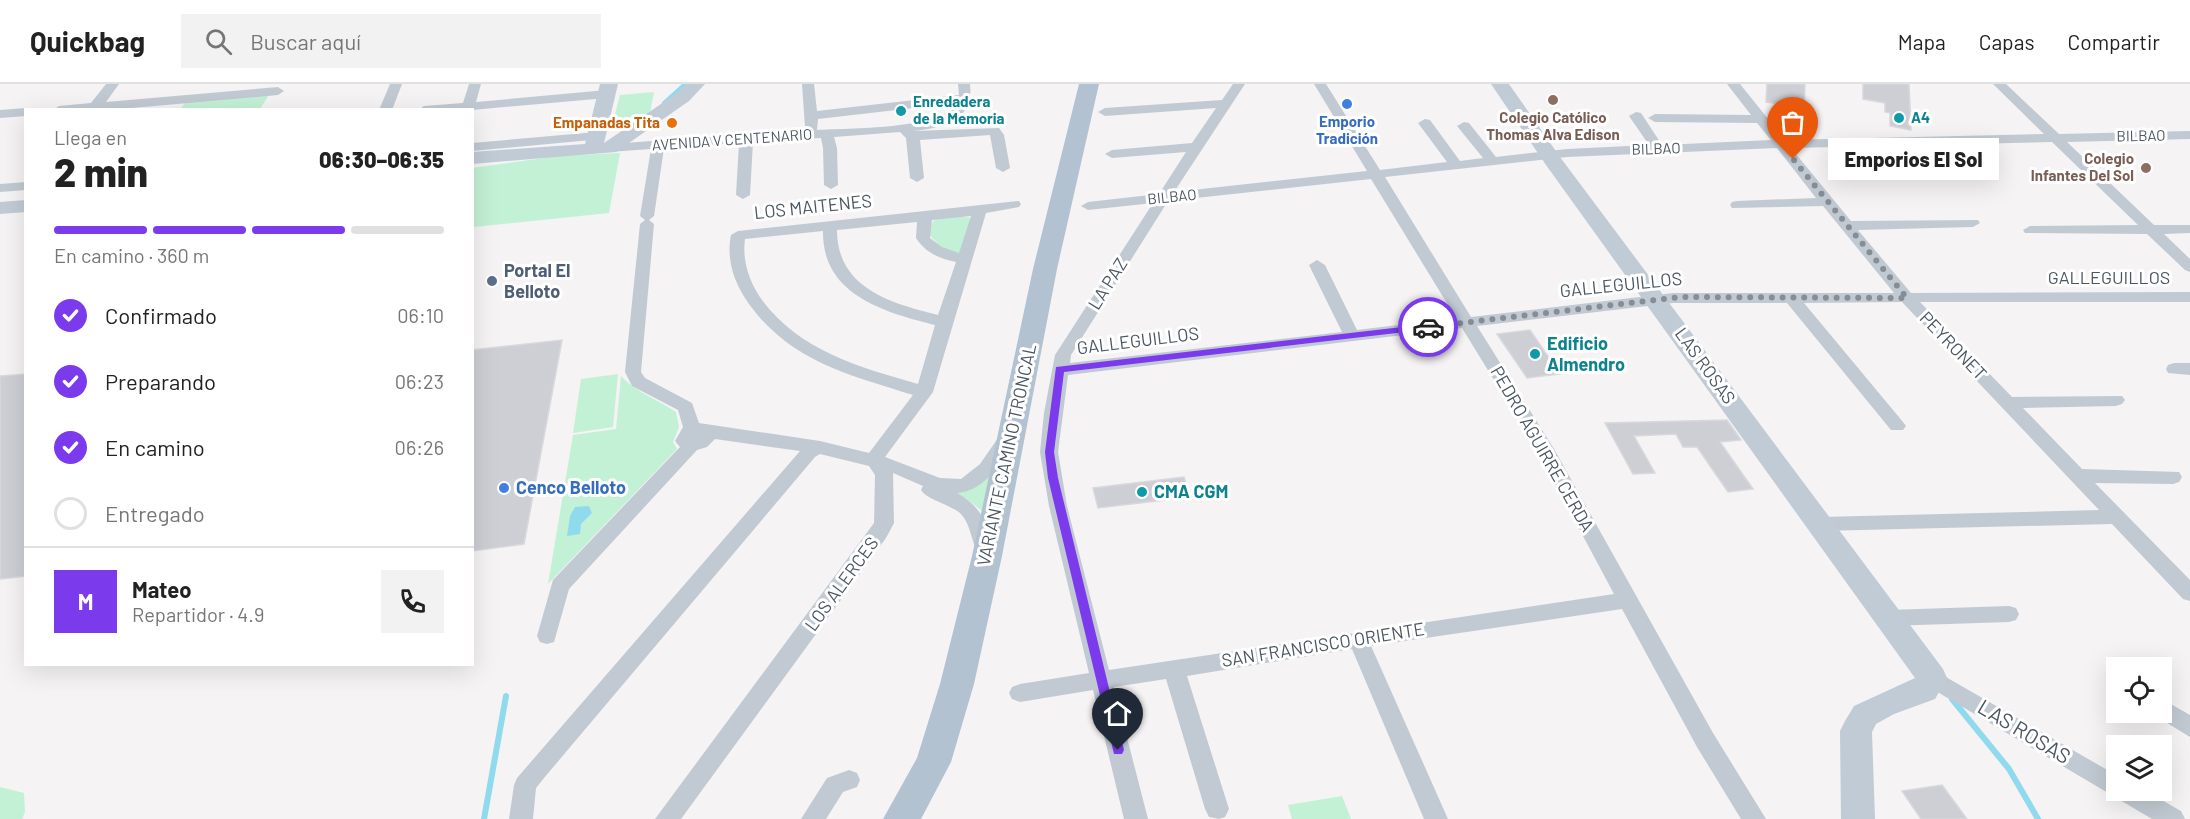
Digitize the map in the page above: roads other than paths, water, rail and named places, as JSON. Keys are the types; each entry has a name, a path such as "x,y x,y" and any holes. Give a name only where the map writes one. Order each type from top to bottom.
{"main road":[{"name":"VARIANTE CAMINO TRONCAL","path":"902,819 933,762 957,684 987,556 1045,269 1089,84"}],"street":[{"path":"94,108 113,84"},
{"path":"386,108 396,84"},
{"path":"468,106 476,84"},
{"path":"474,147 600,144 683,97 696,84"},
{"path":"808,84 811,116 819,134 830,148 831,185"},
{"path":"908,133 945,120 957,113 965,98 964,84"},
{"name":"LA PAZ","path":"1136,819 1058,506 1050,452 1060,370 1063,354 1239,84"},
{"name":"PEDRO AGUIRRE CERDA","path":"1320,84 1373,174 1545,449 1705,740 1754,819"},
{"name":"LAS ROSAS","path":"1500,84 1932,678 2106,781"},
{"name":"PEYRONET","path":"1733,84 1846,226 1907,298 2190,593"},
{"path":"1999,84 2190,267"},
{"path":"94,108 176,104 280,88"},
{"path":"268,108 280,88"},
{"path":"446,108 608,89 600,144"},
{"path":"811,116 965,98"},
{"path":"1105,112 1227,103"},
{"path":"3,117 24,112"},
{"path":"1636,116 1658,148"},
{"path":"1655,118 1762,119"},
{"path":"1425,123 1456,165"},
{"path":"1464,126 1492,161"},
{"path":"908,133 994,132 997,135 1003,168"},
{"path":"908,133 917,178"},
{"name":"AVENIDA V CENTENARIO","path":"474,162 600,144 658,145 819,134 908,133"},
{"name":"BILBAO","path":"1088,206 1550,155 1658,148 2190,135"},
{"path":"743,195 746,139"},
{"path":"658,145 647,220 633,372 638,382 686,407 698,437"},
{"path":"1112,154 1196,147"},
{"name":"AVENIDA V CENTENARIO","path":"474,158 563,151"},
{"path":"0,188 24,196"},
{"path":"0,199 24,196"},
{"path":"0,208 24,196"},
{"path":"1737,205 1827,202"},
{"name":"LOS MAITENES","path":"924,392 838,366 817,356 777,329 760,312 745,287 737,264 738,235 980,211 989,207 1014,204"},
{"path":"879,467 924,392 980,211"},
{"path":"925,216 923,238 927,244 941,254 965,259"},
{"path":"1846,226 1973,223"},
{"path":"830,225 831,252 834,262 856,287 875,300 893,308 944,322"},
{"path":"2030,230 2190,229"},
{"path":"1317,265 1352,336"},
{"name":"GALLEGUILLOS","path":"1060,370 1656,299 2190,297"},
{"path":"1792,298 1897,426"},
{"path":"2008,403 2116,400"},
{"path":"943,489 961,486 975,480 987,469 1013,428"},
{"path":"698,437 814,449 879,467 943,489 968,508 981,532 987,556"},
{"path":"547,636 560,586 698,437"},
{"path":"521,819 525,785 814,449"},
{"name":"LOS ALERCES","path":"667,819 879,533 884,523 879,467"},
{"path":"2078,476 2173,477"},
{"path":"1820,524 2117,517"},
{"name":"SAN FRANCISCO ORIENTE","path":"1020,693 1626,600"},
{"path":"1888,618 2009,615"},
{"path":"1359,640 1436,819"},
{"path":"1174,669 1217,809"},
{"path":"1858,819 1856,731 1865,715 1883,705 1924,690 1932,678"},
{"path":"2172,715 2190,727"},
{"path":"813,819 835,785 849,780"},
{"path":"2141,801 2173,819"}],"water":[{"path":"589,506 592,513 581,524 580,534 567,536 570,516 575,507"}],"waterway":[{"path":"664,103 685,84"},
{"path":"484,819 506,696"},
{"path":"1952,699 2009,769 2038,819"}],"place":[{"name":"Colegio Católico Thomas Alva Edison","path":"1553,100"},
{"name":"Emporio Tradición","path":"1347,104"},
{"name":"Enredadera de la Memoria","path":"901,111"},
{"name":"A4","path":"1899,118"},
{"name":"Empanadas Tita","path":"672,123"},
{"name":"Emporios El Sol","path":"1793,159"},
{"name":"Colegio Infantes Del Sol","path":"2146,168"},
{"name":"Portal El Belloto","path":"492,281"},
{"name":"Edificio Almendro","path":"1535,354"},
{"name":"Cenco Belloto","path":"504,488"},
{"name":"CMA CGM","path":"1142,492"}]}
